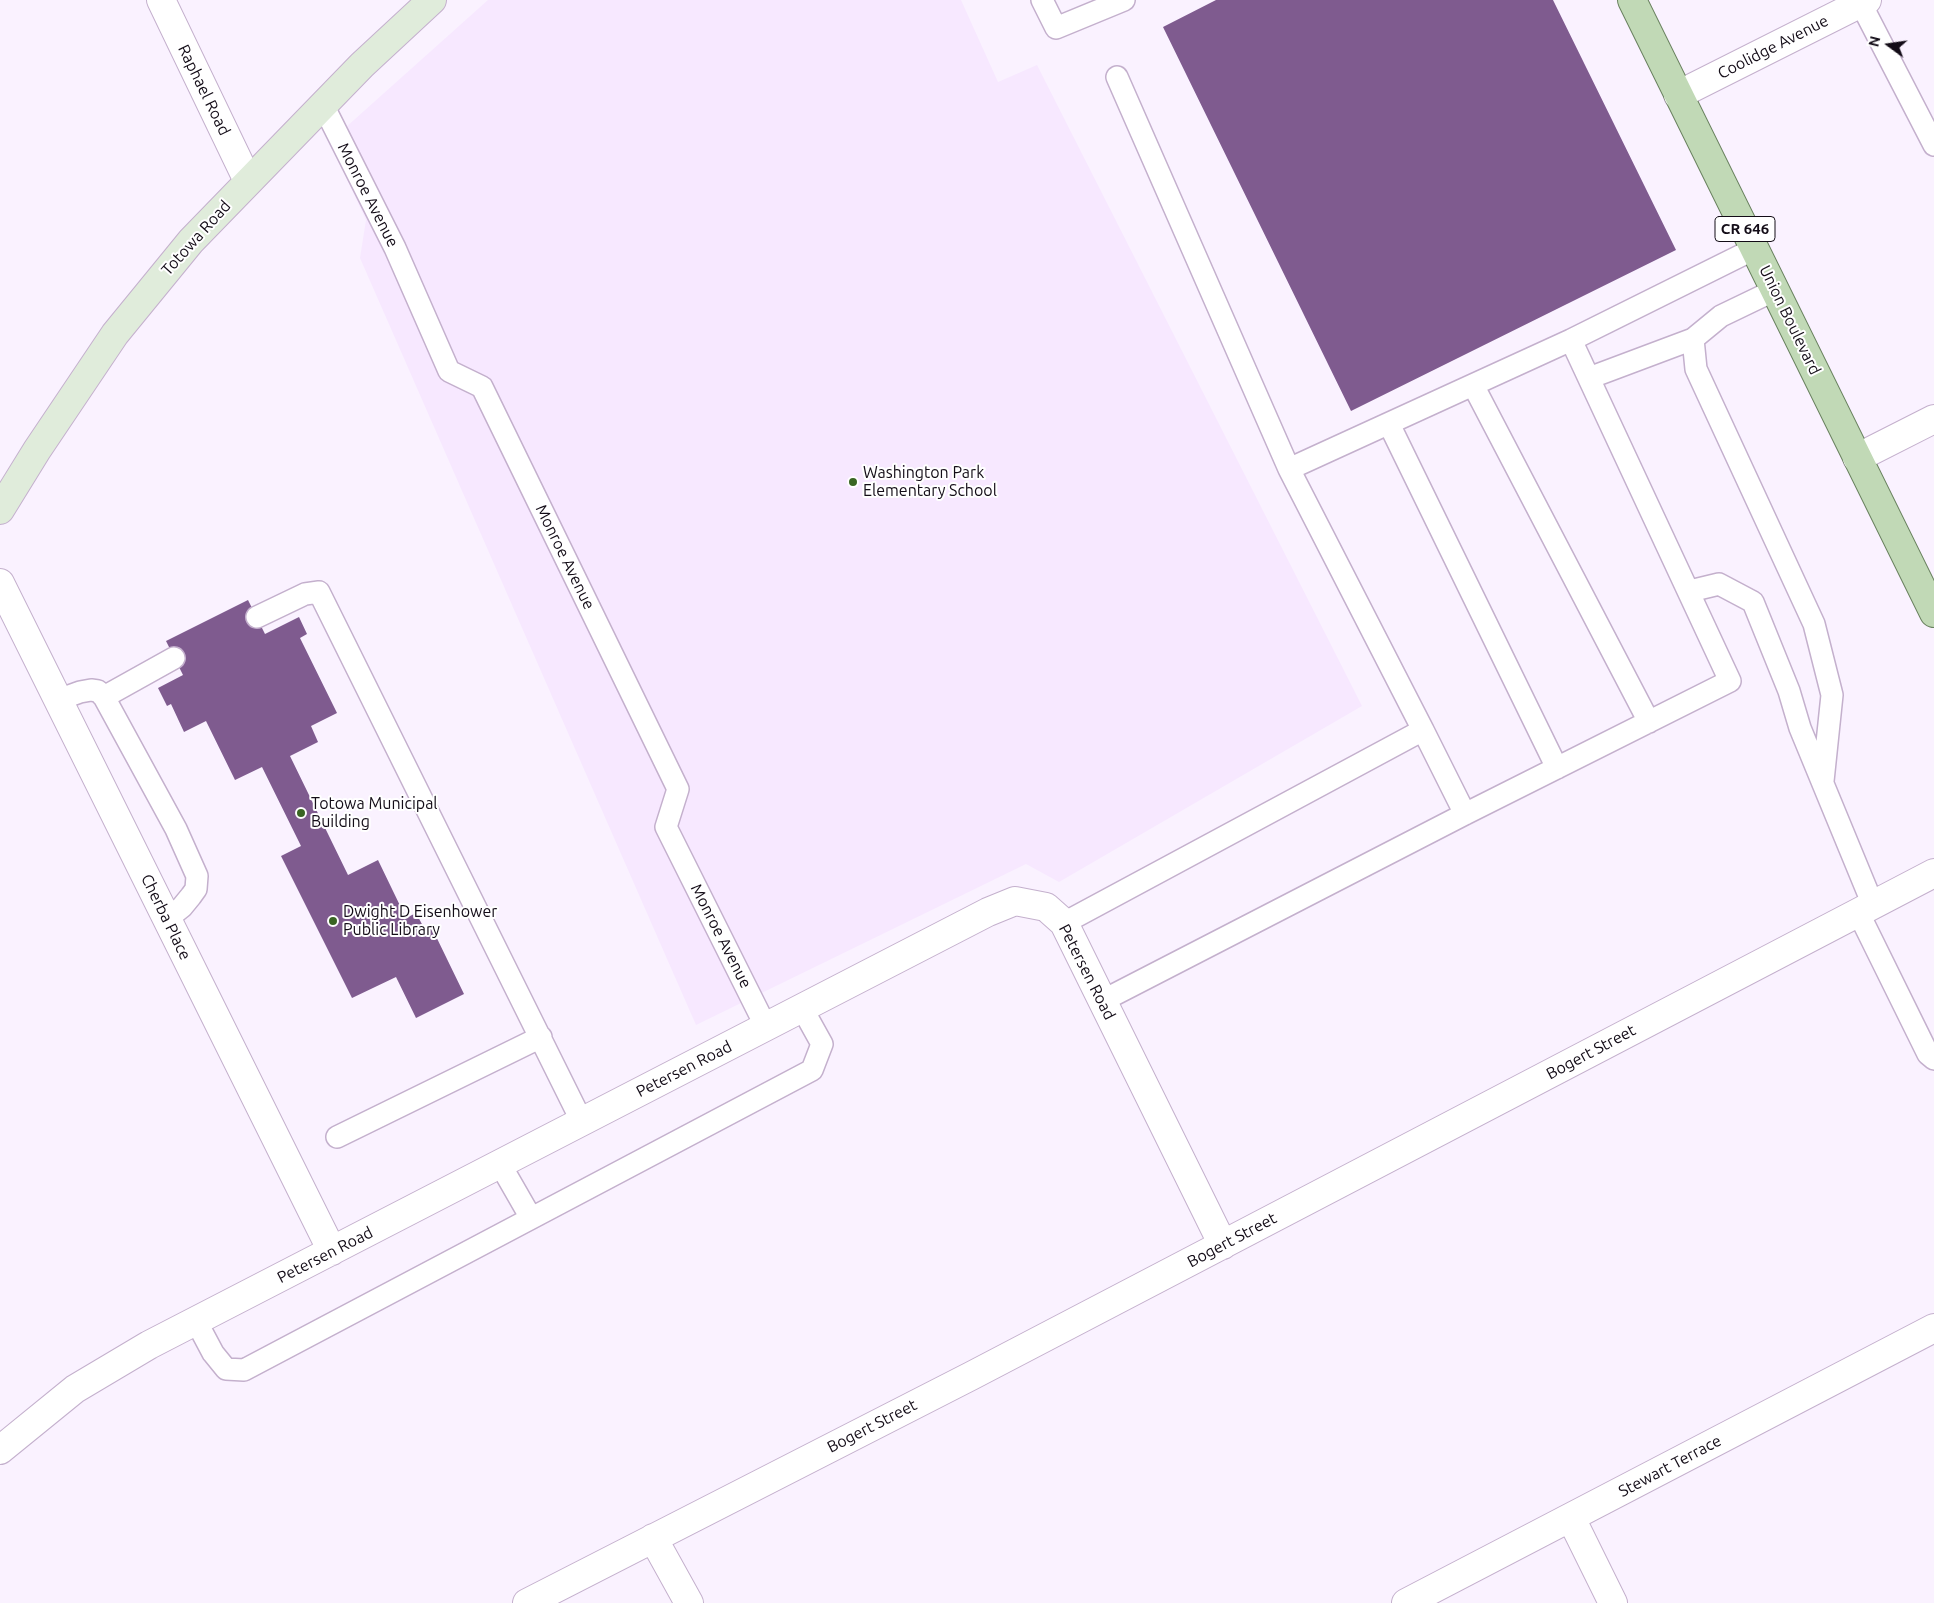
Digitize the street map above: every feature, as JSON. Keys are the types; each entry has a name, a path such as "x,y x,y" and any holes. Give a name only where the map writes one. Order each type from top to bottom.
{"main road":[{"name":"Totowa Road","path":"0,510 37,450 115,334 191,241 323,105 400,28 432,0"},
{"name":"Union Boulevard","path":"1632,0 1934,613"}],"street":[{"name":"Raphael Road","path":"161,0 248,181"},
{"name":"Coolidge Avenue","path":"1678,95 1862,1"},
{"path":"1857,458 1934,419"},
{"name":"Cherba Place","path":"0,583 332,1251"},
{"name":"Bogert Street","path":"528,1603 1223,1245 1934,873"},
{"name":"Petersen Road","path":"0,1450 82,1385 149,1345 988,912 1015,901 1046,907 1064,923 1223,1245"},
{"name":"Stewart Terrace","path":"1406,1603 1934,1328"},
{"path":"1570,1518 1613,1603"},
{"path":"653,1538 689,1603"}],"lane":[{"path":"1042,0 1056,28 1124,0"},
{"path":"1862,1 1934,145"},
{"path":"1117,77 1290,469 1464,814"},
{"name":"Monroe Avenue","path":"323,105 395,248 449,370 482,387 678,789 666,827 766,1027"},
{"path":"1290,469 1571,340 1754,249"},
{"path":"1589,378 1693,339 1721,316 1775,290"},
{"path":"1693,339 1696,369 1814,624 1832,695 1823,782"},
{"path":"1102,1001 1464,814 1730,681 1690,591 1571,340"},
{"path":"1473,385 1648,722"},
{"path":"1389,424 1557,768"},
{"path":"1690,591 1719,584 1754,602 1823,782 1866,908 1928,1054 1934,1059"},
{"path":"257,617 305,594 319,592 582,1122"},
{"path":"104,697 174,658"},
{"path":"58,700 91,690 98,692 104,697 176,829 197,876 196,888 182,907 167,919"},
{"path":"1064,923 1423,730"},
{"path":"196,1321 212,1353 226,1369 244,1370 812,1070 822,1044 802,1008"},
{"path":"337,1136 540,1038"},
{"path":"500,1164 531,1218"}],"shaded area":[{"name":"Washington Park Elementary School","path":"488,0 961,0 998,82 1037,65 1362,706 1059,882 1026,864 696,1025 360,258 366,220 334,152 345,128"}],"building":[{"path":"1216,0 1553,0 1676,250 1351,411 1163,27"},
{"name":"Totowa Municipal Building","path":"248,600 265,634 299,617 307,634 300,638 337,713 311,726 318,742 290,756 348,875 378,860 406,918 416,913 424,928 430,924 464,994 416,1018 396,977 352,998 281,856 301,846 262,767 235,780 206,721 184,732 171,704 167,706 158,688 183,675 166,641"}],"place":[{"name":"Washington Park Elementary School","path":"853,482"},
{"name":"Totowa Municipal Building","path":"301,813"},
{"name":"Dwight D Eisenhower Public Library","path":"333,921"}]}
